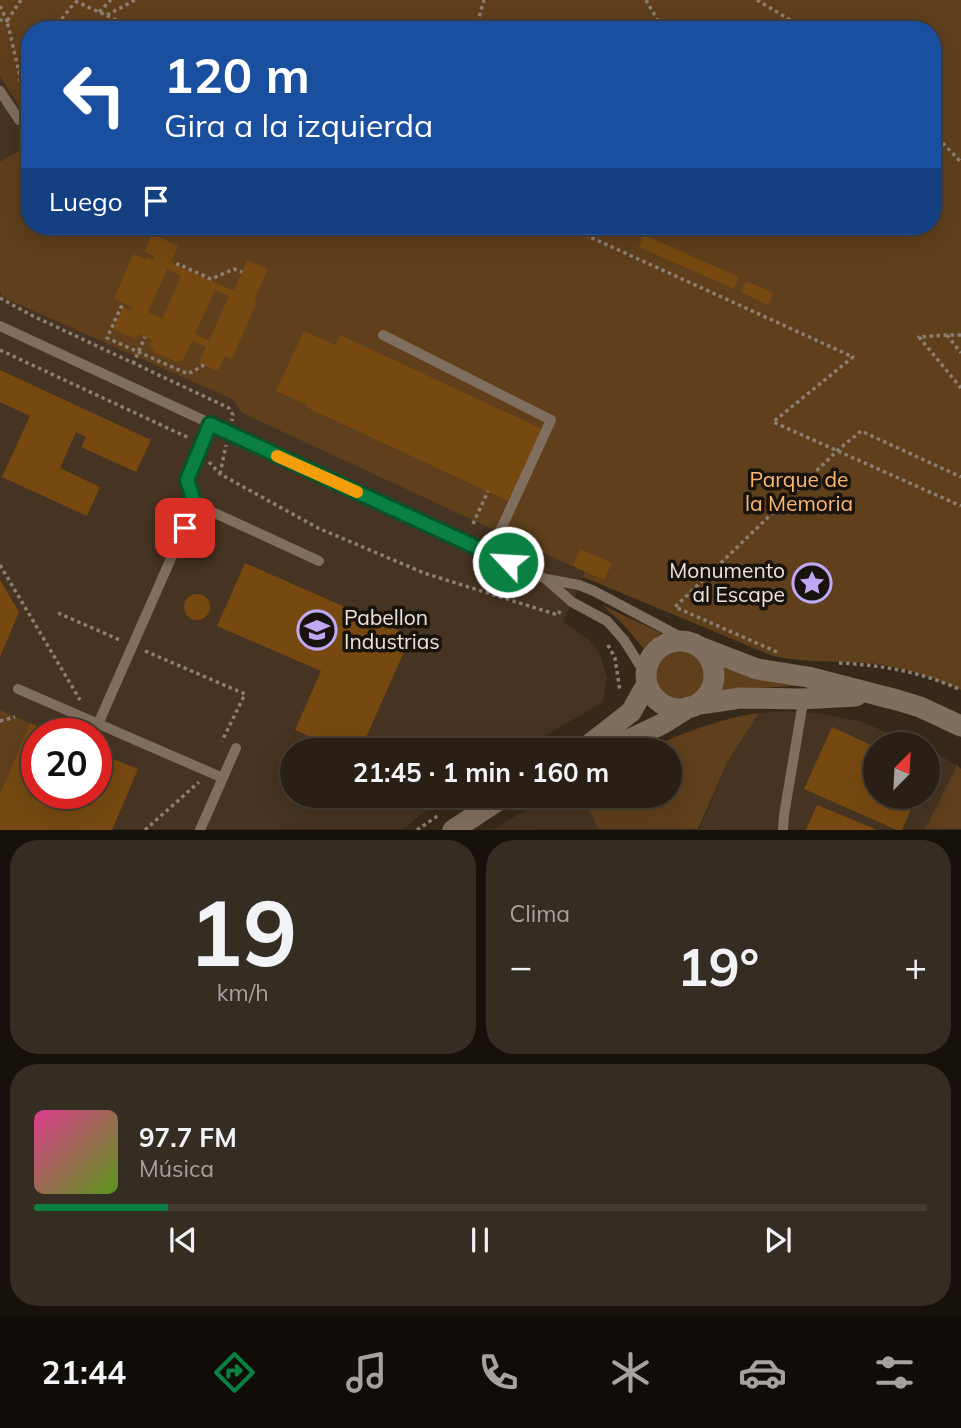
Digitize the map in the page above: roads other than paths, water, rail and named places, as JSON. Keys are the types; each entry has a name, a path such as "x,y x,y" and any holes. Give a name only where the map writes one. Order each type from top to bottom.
{"main road":[{"path":"585,738 631,712 640,700 649,659 659,647 674,641 695,644 757,669 829,682 920,707 961,726"},
{"path":"630,738 695,706 709,692 714,680 713,668 709,656 695,644"},
{"path":"646,680 653,696 663,705 676,709 740,698 800,699 872,695"},
{"path":"453,830 487,808"}],"lane":[{"path":"0,90 19,120"},
{"path":"0,326 546,579 579,585 695,644"},
{"path":"383,335 551,420 489,553"},
{"path":"102,718 195,504 187,480 210,424"},
{"path":"195,504 319,561"},
{"path":"546,579 572,602 607,621 624,640 646,680"},
{"path":"18,689 85,718"},
{"path":"783,830 802,708 800,699"},
{"path":"112,730 223,778"},
{"path":"200,830 236,748"}],"place":[{"name":"Monumento al Escape","path":"812,583"},
{"name":"Pabellon Industrias","path":"317,630"}],"park label":[{"name":"Parque de la Memoria","path":"799,492"}]}
